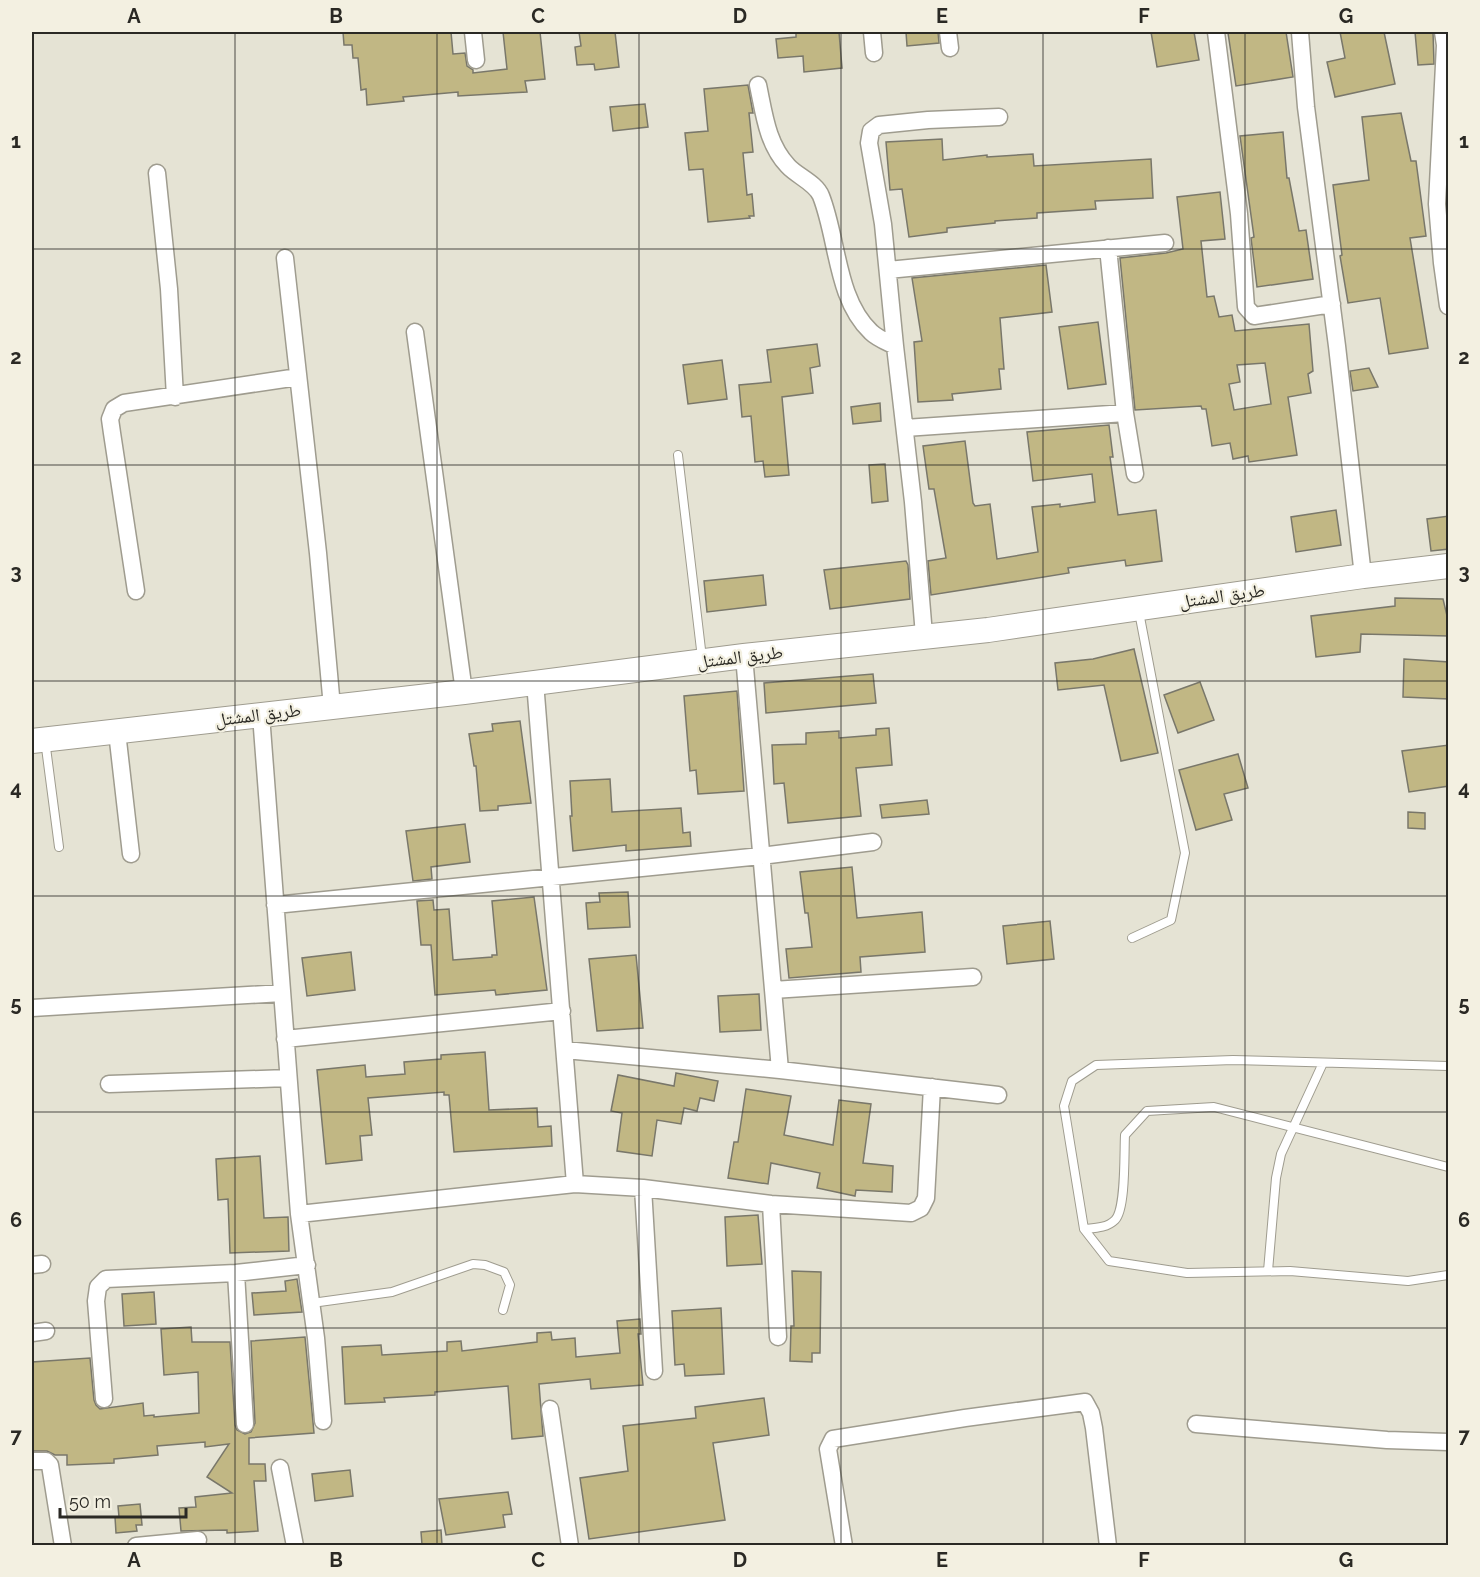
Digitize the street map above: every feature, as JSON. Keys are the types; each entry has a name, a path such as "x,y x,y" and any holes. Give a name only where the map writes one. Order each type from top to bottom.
{"main road":[{"name":"طريق المشتل","path":"38,741 464,692 744,656 924,635 988,630 1363,576 1449,566"}],"street":[{"path":"473,32 476,60"},
{"path":"872,32 874,53"},
{"path":"1216,32 1239,214 1246,307 1254,316 1332,304"},
{"path":"1300,32 1306,107 1332,304 1363,576"},
{"path":"1443,32 1445,45 1437,204 1442,263 1449,306"},
{"path":"758,85 769,137 788,166 821,193 847,298 859,319 872,334 895,346"},
{"path":"924,635 884,224 869,143 871,131 879,125 999,117"},
{"path":"157,173 169,290 175,397"},
{"path":"888,270 1165,243"},
{"path":"1108,248 1125,413 1135,474"},
{"path":"285,258 318,553 332,707"},
{"path":"415,332 464,692"},
{"path":"136,591 110,419 114,409 124,403 298,378"},
{"path":"905,428 1125,413"},
{"path":"744,656 780,1070"},
{"path":"536,682 575,1184"},
{"path":"261,715 299,1214 312,1303 323,1421"},
{"path":"117,732 132,854"},
{"path":"275,905 873,843"},
{"path":"773,990 973,977"},
{"path":"32,1008 282,993"},
{"path":"285,1039 561,1011"},
{"path":"565,1050 780,1070 998,1095"},
{"path":"109,1084 288,1078"},
{"path":"299,1214 575,1184 643,1188 771,1204 911,1213 921,1208 926,1198 932,1087"},
{"path":"643,1188 654,1371"},
{"path":"771,1204 778,1337"},
{"path":"104,1399 96,1301 98,1287 106,1279 236,1273 307,1265"},
{"path":"236,1273 245,1424"},
{"path":"844,1545 828,1449 833,1439 1085,1402 1091,1413 1094,1428 1108,1545"},
{"path":"550,1409 570,1545"},
{"path":"1196,1424 1387,1440 1449,1442"},
{"path":"32,1461 46,1461 50,1464 61,1545"},
{"path":"280,1468 295,1545"},
{"path":"136,1545 198,1540"}],"lane":[{"path":"678,455 702,662"},
{"path":"1132,938 1171,920 1185,853 1138,608"},
{"path":"38,741 59,847"},
{"path":"1449,1066 1233,1060 1096,1065 1072,1081 1064,1106 1084,1229 1109,1262 1187,1274 1290,1271 1408,1281 1449,1275"},
{"path":"1268,1272 1276,1178 1281,1154 1323,1063"},
{"path":"1084,1229 1100,1228 1116,1219 1123,1205 1125,1136 1146,1111 1214,1107 1449,1167"},
{"path":"312,1303 392,1292 473,1264 485,1265 504,1272 510,1285 503,1310"}],"building":[{"path":"343,32 451,32 453,54 465,53 467,66 473,70 473,73 507,69 503,32 540,32 545,79 525,81 527,92 458,96 458,92 403,97 404,101 367,105 366,89 361,90 358,58 353,58 352,45 344,45"},
{"path":"579,32 615,32 619,67 595,70 594,64 577,65 575,47 581,46"},
{"path":"796,32 839,32 842,68 804,72 803,56 778,58 776,39 796,37"},
{"path":"906,32 938,32 939,43 907,46"},
{"path":"1151,32 1194,32 1199,60 1157,67"},
{"path":"1286,32 1293,77 1236,86 1228,33"},
{"path":"1340,32 1384,32 1395,84 1335,97 1327,62 1345,58"},
{"path":"1415,32 1433,32 1434,64 1418,65"},
{"path":"748,85 753,113 749,113 753,152 743,153 747,195 752,194 754,216 708,222 703,169 689,170 685,133 708,131 704,89"},
{"path":"645,104 648,127 613,131 610,107"},
{"path":"1401,113 1411,161 1416,161 1426,236 1410,238 1428,348 1389,354 1380,298 1348,303 1340,256 1342,255 1333,185 1369,180 1362,117"},
{"path":"1283,132 1287,178 1289,178 1299,231 1306,230 1313,279 1257,287 1251,238 1254,237 1240,136"},
{"path":"942,139 943,160 987,155 987,157 1033,154 1034,166 1151,159 1153,198 1095,201 1096,209 1037,213 1037,218 947,228 947,232 909,237 902,189 890,190 886,142"},
{"path":"1220,192 1225,239 1201,241 1207,297 1214,296 1219,317 1232,315 1235,331 1309,324 1313,371 1308,374 1311,393 1288,397 1297,455 1249,462 1248,456 1233,459 1230,443 1212,446 1206,409 1202,409 1201,406 1135,410 1120,258 1183,249 1177,197","holes":["1265,363 1271,404 1234,410 1229,384 1240,382 1237,365"]},
{"path":"1046,265 1052,312 1000,318 1004,369 999,369 1001,389 952,394 953,400 918,402 914,342 922,341 912,278"},
{"path":"1098,322 1106,384 1068,389 1059,327"},
{"path":"817,344 820,366 810,368 813,393 782,397 789,475 765,477 763,461 755,462 751,416 742,417 739,385 771,382 767,350"},
{"path":"722,360 727,399 688,404 683,365"},
{"path":"1369,368 1378,387 1353,391 1350,371"},
{"path":"880,403 881,421 853,424 851,407"},
{"path":"1109,425 1113,457 1110,457 1118,515 1156,510 1162,561 1126,566 1125,560 1068,568 1069,573 931,595 928,561 946,558 934,489 929,489 923,446 965,441 973,503 975,506 990,504 997,559 1038,552 1032,507 1060,504 1060,507 1095,502 1092,474 1033,481 1027,432"},
{"path":"885,464 888,501 872,503 869,465"},
{"path":"1336,510 1341,545 1296,552 1291,517"},
{"path":"1449,516 1449,549 1431,551 1427,519"},
{"path":"906,561 910,599 830,609 824,570"},
{"path":"763,575 766,605 707,612 704,581"},
{"path":"1395,598 1443,599 1449,624 1449,636 1361,634 1360,652 1316,657 1311,616 1395,606"},
{"path":"1134,649 1158,753 1121,761 1104,685 1058,690 1055,663 1093,659"},
{"path":"1404,659 1449,662 1449,699 1403,697"},
{"path":"873,674 876,703 766,713 764,683"},
{"path":"1200,682 1214,720 1178,733 1164,695"},
{"path":"737,691 744,791 698,794 696,770 690,771 684,696"},
{"path":"520,721 531,803 498,806 498,810 480,811 476,766 474,766 469,734 493,731 492,724"},
{"path":"889,728 892,765 856,768 861,816 788,823 784,783 774,784 772,745 806,744 806,733 839,731 839,738 876,735 876,729"},
{"path":"1449,745 1449,786 1409,792 1402,751"},
{"path":"1238,754 1248,788 1224,794 1232,820 1196,830 1179,770"},
{"path":"610,779 612,812 681,808 683,833 690,832 691,846 626,851 626,845 573,851 570,781"},
{"path":"927,800 929,814 882,818 880,805"},
{"path":"1408,812 1425,813 1425,829 1408,828"},
{"path":"465,824 470,862 431,867 432,879 413,881 406,831"},
{"path":"852,867 857,918 922,912 925,952 860,957 861,972 789,978 786,949 812,947 800,872"},
{"path":"628,892 630,927 588,929 586,903 600,902 599,893"},
{"path":"534,897 547,990 496,995 495,990 435,995 431,945 421,945 417,901 433,900 434,910 449,909 453,960 497,955 492,901"},
{"path":"1050,921 1054,959 1007,964 1003,926"},
{"path":"351,952 355,990 307,996 302,958"},
{"path":"636,955 643,1028 597,1031 589,959"},
{"path":"759,994 761,1030 720,1032 718,996"},
{"path":"485,1052 489,1110 537,1108 538,1127 551,1126 552,1146 454,1152 449,1095 444,1095 444,1092 368,1098 372,1135 360,1136 362,1160 326,1164 317,1070 365,1065 366,1077 405,1074 404,1062 441,1059 441,1055"},
{"path":"676,1073 718,1081 714,1101 700,1098 697,1111 684,1108 681,1124 657,1120 652,1156 617,1151 622,1113 611,1111 618,1075 674,1086"},
{"path":"746,1089 791,1096 784,1135 833,1145 839,1100 871,1104 863,1163 893,1166 892,1192 856,1190 855,1196 817,1188 820,1173 771,1163 768,1184 728,1178 734,1142 738,1142"},
{"path":"260,1156 264,1218 288,1217 289,1251 230,1253 228,1199 218,1200 216,1159"},
{"path":"758,1215 762,1264 727,1266 725,1217"},
{"path":"792,1271 821,1272 820,1353 812,1353 812,1362 790,1361 791,1326 794,1326"},
{"path":"297,1279 302,1312 254,1315 252,1293 286,1291 285,1281"},
{"path":"154,1292 156,1324 124,1326 122,1294"},
{"path":"721,1308 724,1374 685,1376 684,1364 675,1365 672,1311"},
{"path":"640,1319 641,1334 638,1334 643,1385 591,1389 590,1379 539,1384 543,1436 512,1439 508,1386 435,1392 435,1395 384,1398 385,1402 345,1404 342,1347 381,1345 382,1355 447,1351 447,1342 461,1341 462,1351 537,1342 537,1333 551,1332 552,1340 575,1338 576,1357 620,1353 617,1321"},
{"path":"191,1327 192,1342 230,1342 235,1425 237,1430 245,1434 251,1432 255,1423 251,1341 305,1337 314,1433 249,1438 249,1464 265,1464 266,1481 254,1481 258,1531 227,1533 227,1530 181,1531 179,1508 196,1507 195,1497 232,1493 207,1477 229,1444 205,1447 205,1442 157,1446 158,1455 114,1459 114,1463 67,1465 67,1455 32,1451 32,1362 90,1358 94,1400 100,1409 143,1403 144,1416 199,1413 198,1372 164,1375 161,1329"},
{"path":"764,1398 769,1435 713,1443 725,1520 589,1539 580,1478 628,1471 623,1426 696,1418 695,1407"},
{"path":"350,1470 353,1496 315,1501 312,1474"},
{"path":"508,1492 512,1514 503,1515 505,1527 446,1535 439,1499"},
{"path":"140,1504 142,1525 136,1525 137,1531 116,1533 115,1517 119,1517 118,1506"},
{"path":"441,1530 442,1545 422,1545 421,1532"}]}
